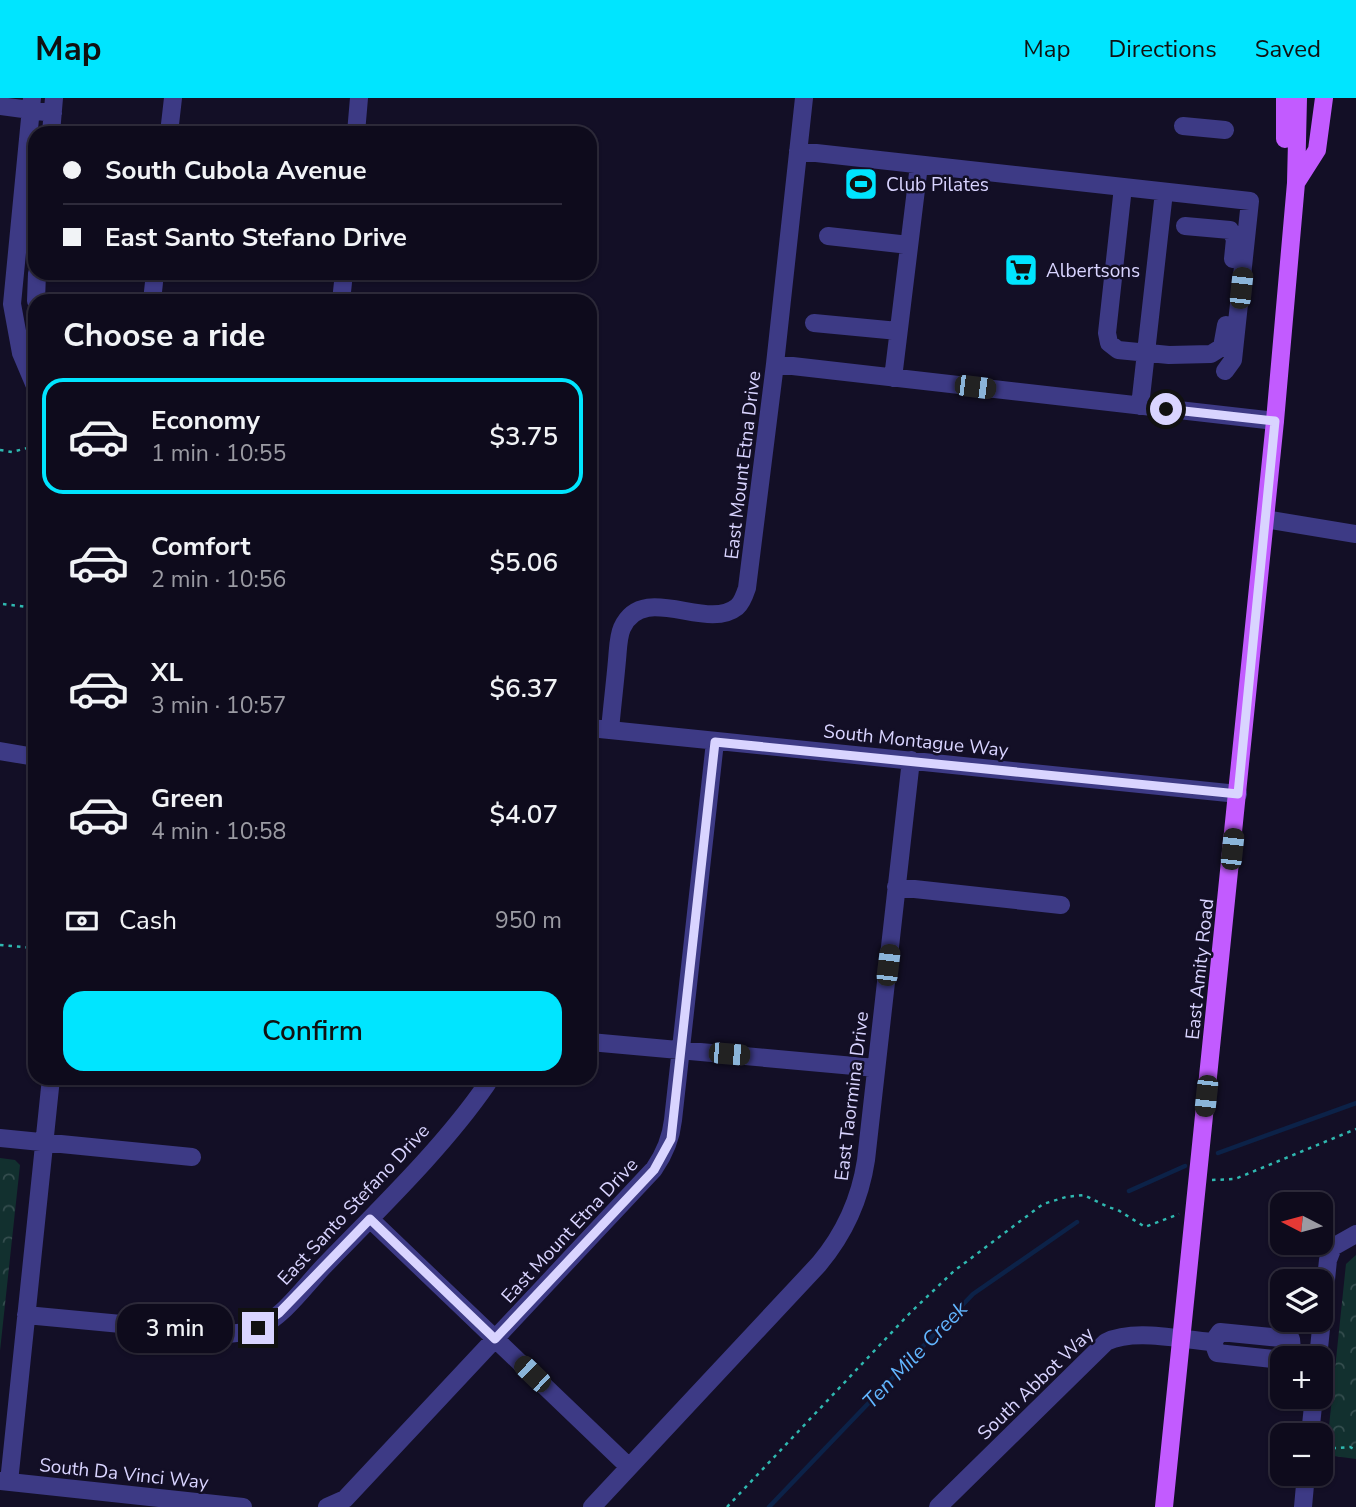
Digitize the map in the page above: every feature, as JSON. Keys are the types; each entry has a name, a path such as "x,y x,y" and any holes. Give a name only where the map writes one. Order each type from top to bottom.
{"main road":[{"path":"1285,98 1284,135 1296,183"},
{"name":"East Amity Road","path":"1164,1507 1275,421 1296,183 1298,98"},
{"name":"East Amity Road","path":"1296,183 1317,150 1324,98"}],"street":[{"path":"170,126 173,98"},
{"path":"357,126 359,98"},
{"name":"East Mount Etna Drive","path":"610,730 620,631 629,615 655,607 716,614 738,607 747,588 804,98"},
{"path":"30,126 32,104"},
{"path":"0,106 54,105 52,126"},
{"path":"1183,126 1225,130"},
{"path":"28,144 12,304 21,353 28,370"},
{"path":"798,151 1250,201 1233,360 1225,370"},
{"path":"893,378 919,165"},
{"path":"1123,187 1107,333 1109,344 1118,350 1169,355 1211,354 1223,347 1235,239 1230,230 1175,220"},
{"path":"1140,407 1146,354 1175,220 1164,192"},
{"path":"828,236 909,245"},
{"path":"814,323 898,331"},
{"path":"1169,355 1186,368"},
{"path":"775,364 1275,421"},
{"path":"1265,519 1356,534"},
{"name":"South Montague Way","path":"597,729 1238,794"},
{"name":"East Mount Etna Drive","path":"327,1507 345,1499 654,1170 671,1139 715,742"},
{"path":"0,751 28,754"},
{"name":"East Taormina Drive","path":"592,1507 819,1265 843,1232 858,1198 863,1180 911,760"},
{"path":"897,887 1061,905"},
{"path":"597,1043 876,1068"},
{"path":"4,1481 26,1315 50,1085"},
{"name":"East Santo Stefano Drive","path":"26,1315 227,1334 258,1328 279,1313 370,1219 469,1110 486,1085"},
{"path":"0,1138 192,1157"},
{"path":"370,1219 629,1467"},
{"path":"1319,1346 1328,1260 1333,1247 1356,1234"},
{"name":"South Abbot Way","path":"938,1507 1106,1342 1119,1336 1213,1342 1220,1332 1290,1339 1289,1346"},
{"name":"South Da Vinci Way","path":"4,1481 243,1507"},
{"path":"1303,1507 1305,1486"}],"path":[{"path":"0,450 12,453 28,448"},
{"path":"3,604 28,607"},
{"path":"0,945 28,947"},
{"path":"1198,1180 1235,1179 1356,1129"},
{"path":"727,1507 910,1313 954,1271 1043,1204 1084,1195 1108,1208 1118,1210 1146,1227 1195,1208"},
{"path":"1333,1448 1350,1447 1356,1450"}],"green space":[{"path":"0,1158 15,1160 20,1165 0,1351"},
{"path":"1356,1255 1356,1459 1333,1456 1333,1423 1329,1423 1331,1409 1333,1409 1346,1264"}],"waterway":[{"name":"Ten Mile Creek","path":"1218,1153 1356,1103"},
{"name":"Ten Mile Creek","path":"1129,1191 1185,1166"},
{"name":"Ten Mile Creek","path":"769,1507 973,1294 1077,1222"}],"place":[{"name":"Club Pilates","path":"861,184"},
{"name":"Albertsons","path":"1021,270"}],"route":[{"path":"258,1328 279,1313 370,1219 495,1339 654,1170 671,1139 715,742 1238,794 1275,421 1166,409"}]}
